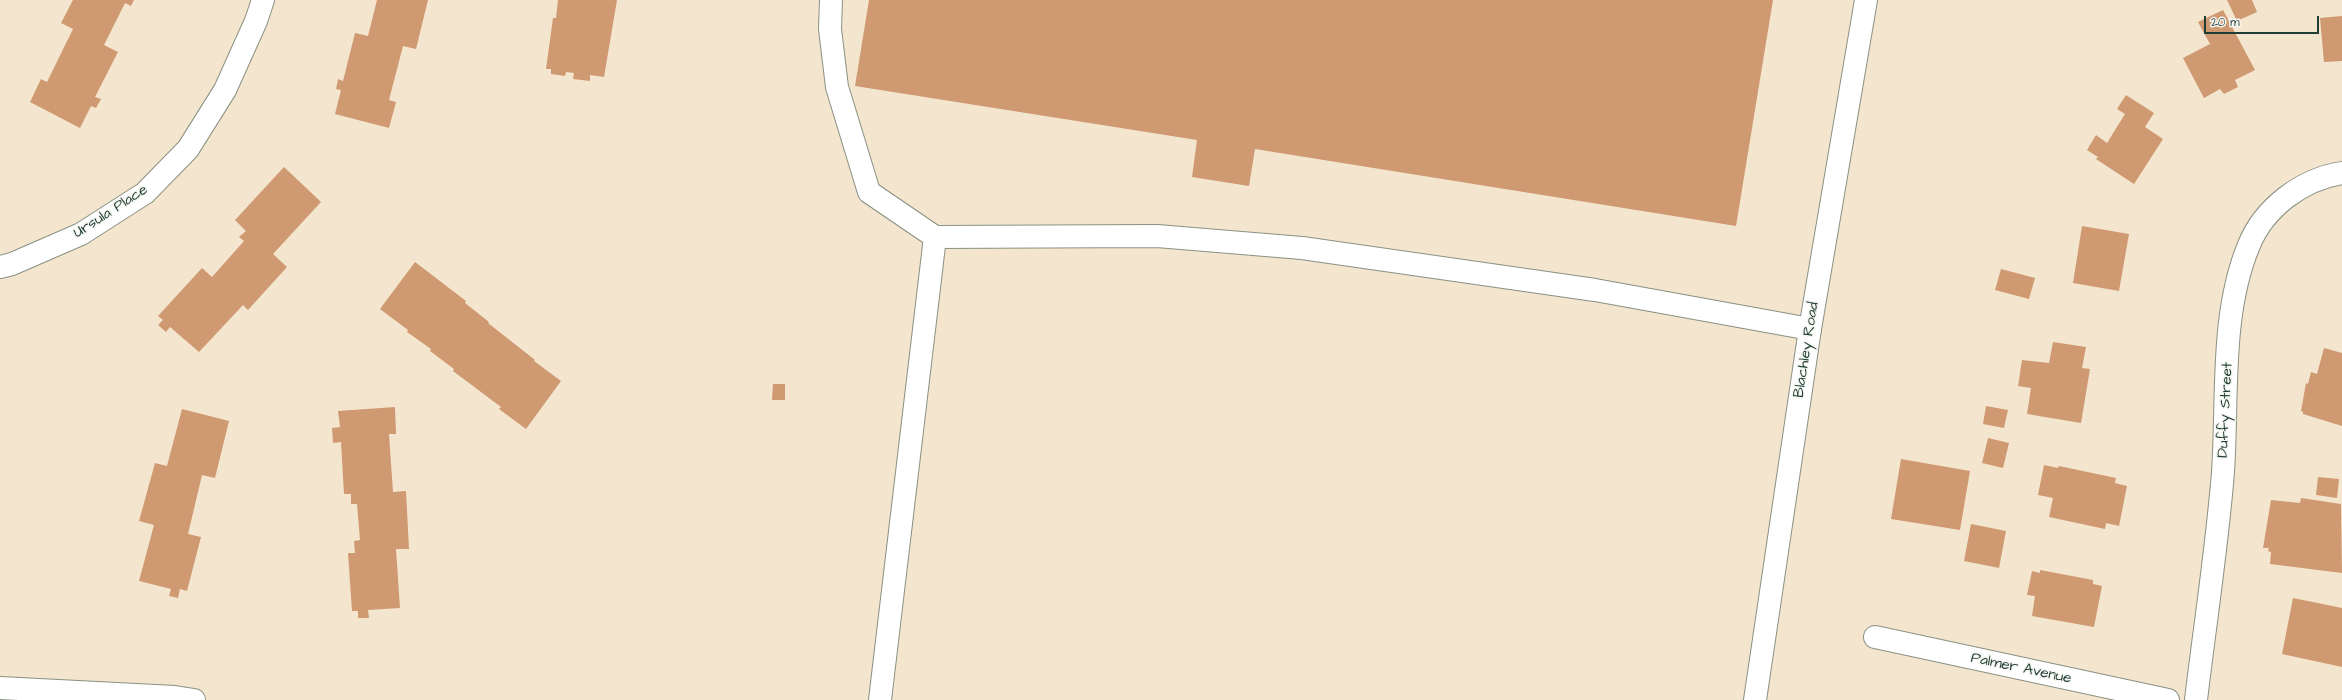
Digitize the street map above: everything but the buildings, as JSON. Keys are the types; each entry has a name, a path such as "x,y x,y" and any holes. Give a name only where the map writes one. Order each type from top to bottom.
{"street":[{"name":"Ursula Place","path":"0,267 12,264 82,234 150,188 188,149 225,90 256,20 263,0"},
{"path":"831,0 830,29 837,86 869,192 935,237 1157,236 1302,248 1595,290 1810,329"},
{"name":"Blachley Road","path":"1755,700 1810,329 1866,0"},
{"name":"Duffy Street","path":"2196,700 2223,473 2229,342 2235,286 2249,244 2269,211 2303,186 2342,173"},
{"path":"880,700 935,237"},
{"name":"Palmer Avenue","path":"1875,637 2168,700"},
{"path":"0,688 181,699"}]}
